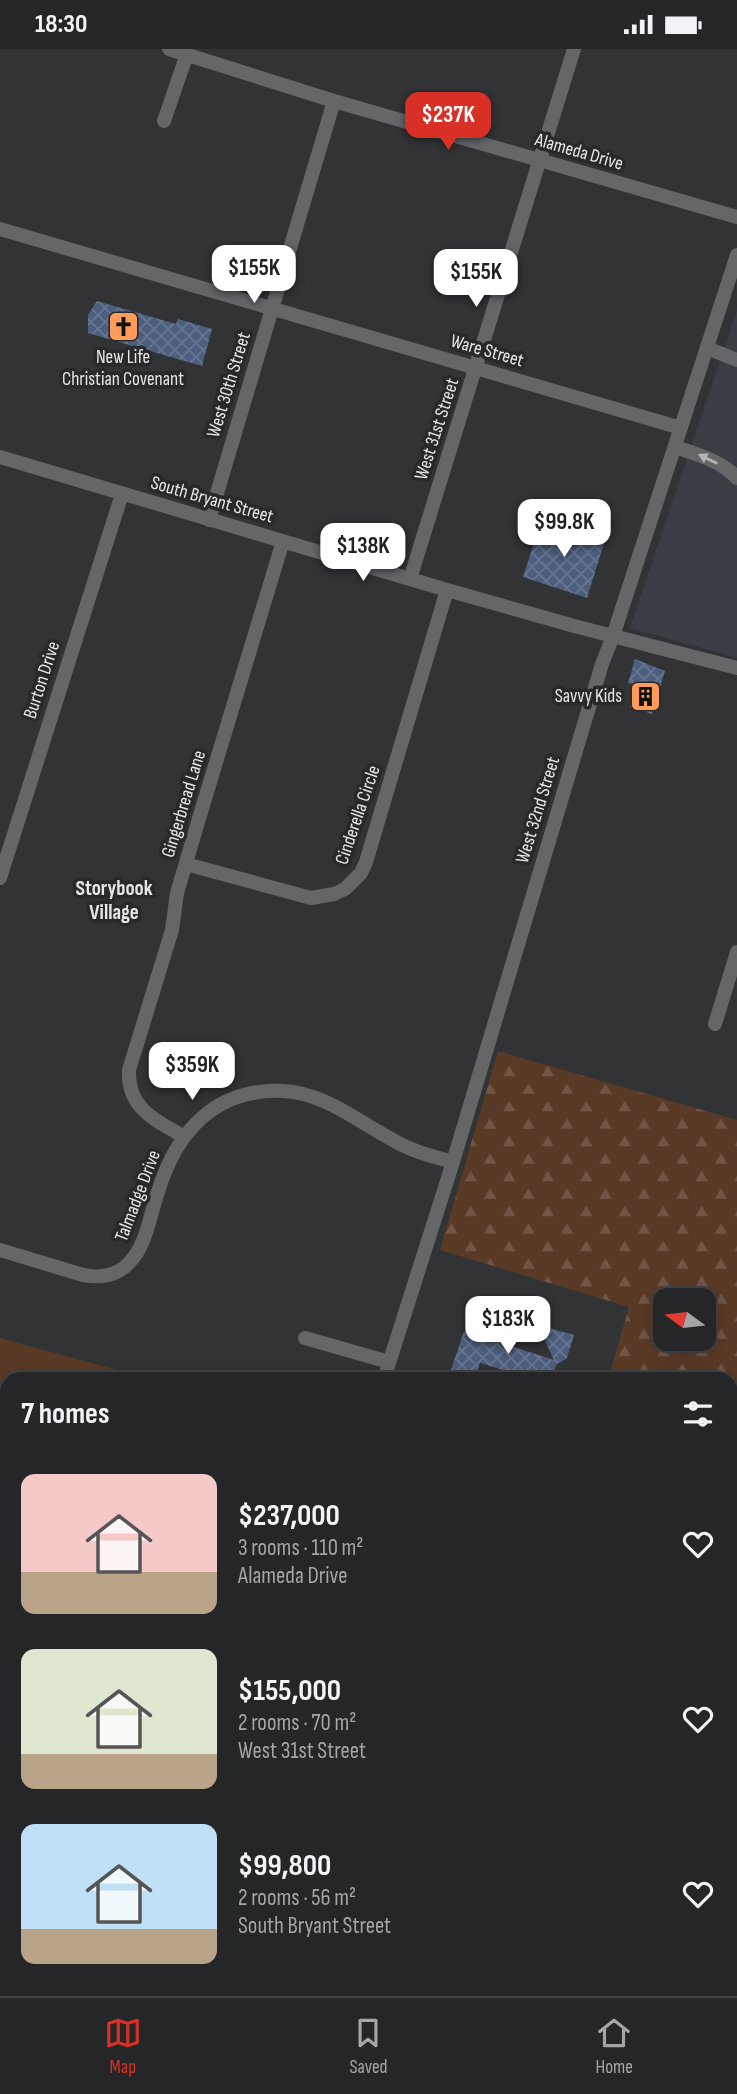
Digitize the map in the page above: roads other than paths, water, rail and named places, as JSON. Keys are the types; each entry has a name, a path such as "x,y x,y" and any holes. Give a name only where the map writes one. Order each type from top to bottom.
{"street":[{"name":"Alameda Drive","path":"169,49 334,101 737,218"},
{"name":"West 31st Street","path":"410,579 574,49"},
{"path":"164,121 187,54"},
{"name":"West 30th Street","path":"209,520 334,101"},
{"name":"Ware Street","path":"0,229 681,428"},
{"name":"West 32nd Street","path":"386,1372 453,1161 602,664 707,348 733,280 737,255"},
{"path":"707,348 737,361"},
{"path":"675,447 701,455 737,478"},
{"name":"South Bryant Street","path":"0,457 447,590 737,668"},
{"name":"Burton Drive","path":"0,879 122,494"},
{"name":"Gingerbread Lane","path":"183,1136 142,1110 135,1101 129,1070 172,930 177,893 283,541"},
{"name":"Cinderella Circle","path":"186,864 311,898 334,894 354,882 366,862 447,590"},
{"path":"715,1024 737,952"},
{"name":"Talmadge Drive","path":"0,1250 83,1275 97,1277 117,1273 139,1250 159,1187 183,1136 201,1117 232,1099 249,1094 284,1091 324,1100 395,1142 421,1153 453,1161"},
{"path":"305,1338 389,1362"}],"place":[{"name":"New Life Christian Covenant","path":"123,326"},
{"name":"Savvy Kids","path":"645,696"}],"district":[{"name":"Storybook Village","path":"114,900"}]}
